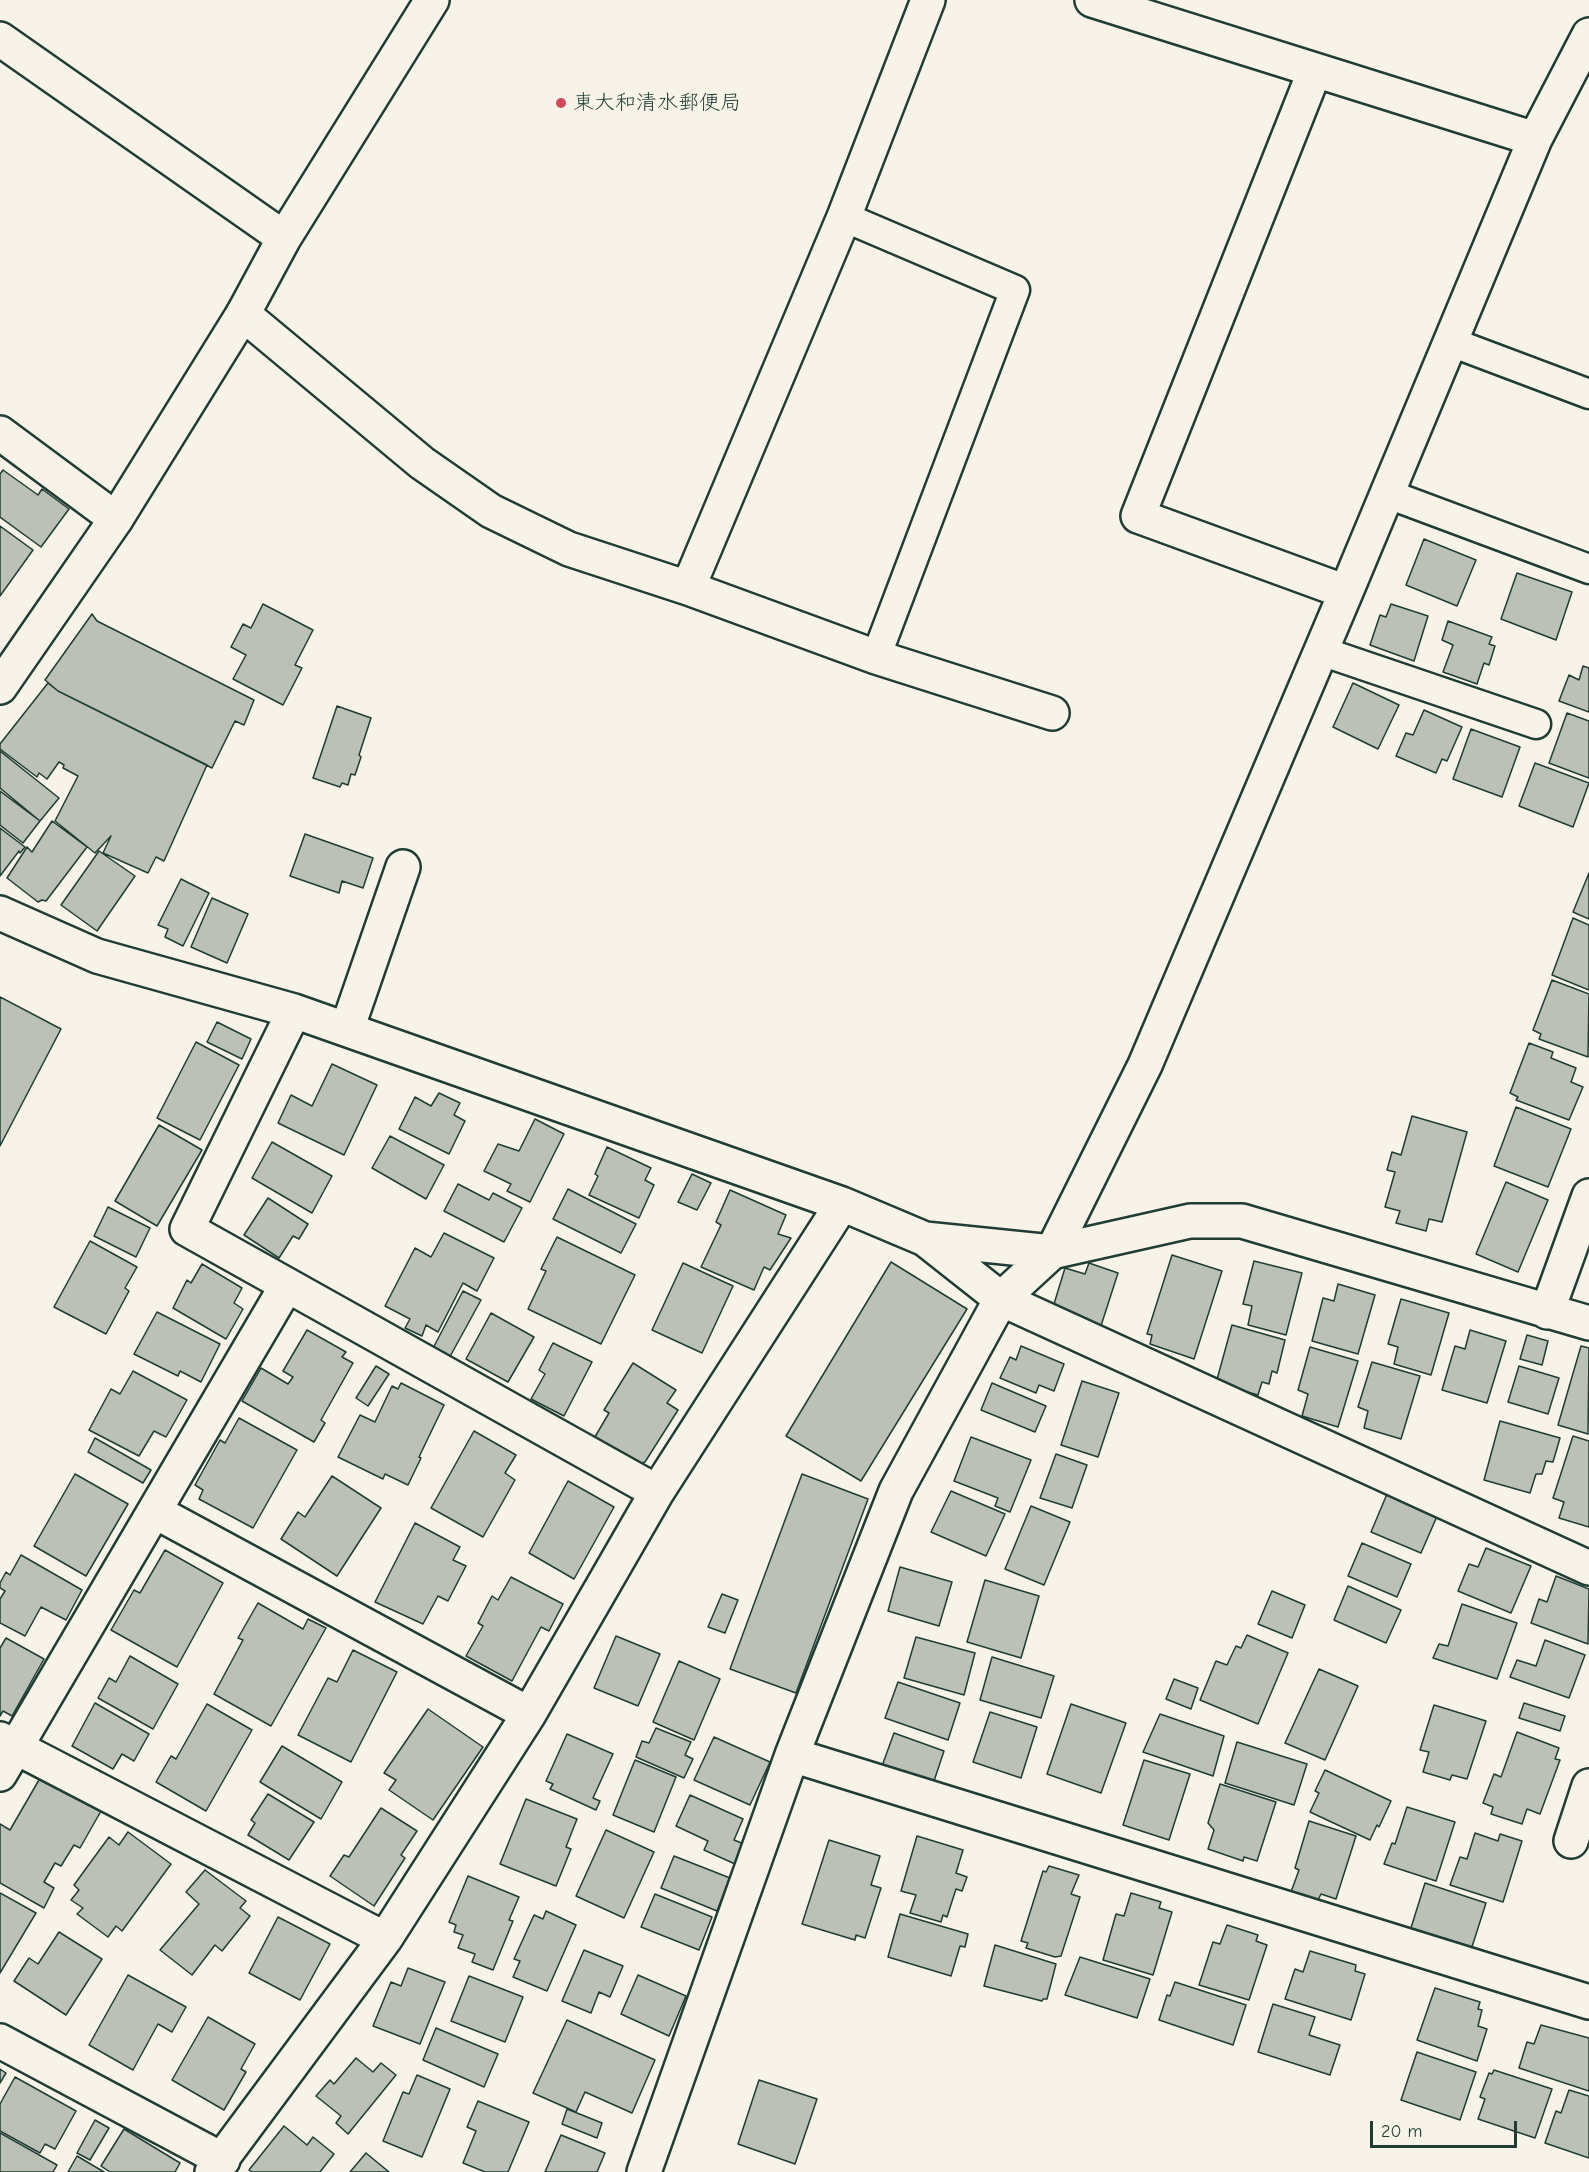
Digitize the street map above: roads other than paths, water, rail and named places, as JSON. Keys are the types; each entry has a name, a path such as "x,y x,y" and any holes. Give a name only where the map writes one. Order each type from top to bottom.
{"street":[{"path":"0,687 116,519 243,314 284,238 432,0"},
{"path":"688,588 844,217 928,0"},
{"path":"1092,0 1535,139"},
{"path":"644,2172 792,1755 896,1491 1001,1299 1052,1252 1145,1065 1388,494 1535,139 1589,35"},
{"path":"0,39 284,238"},
{"path":"1316,70 1138,516 1346,592"},
{"path":"243,314 422,463 491,512 569,549 688,588 876,657 1052,713"},
{"path":"0,433 116,519"},
{"path":"347,1029 404,867"},
{"path":"0,913 97,956 294,1011 842,1204 925,1239 1001,1299 1589,1568"},
{"path":"294,1011 187,1229 657,1491"},
{"path":"1547,1312 1589,1196"},
{"path":"0,2040 217,2166 385,1939 529,1714 657,1491 842,1204"},
{"path":"925,1239 1052,1252 1190,1221 1242,1221 1589,1323"},
{"path":"287,1285 156,1512 5,1754 385,1939"},
{"path":"156,1512 529,1714"},
{"path":"792,1755 1589,2002"},
{"path":"1571,1841 1589,1786"}],"lane":[{"path":"844,217 1015,290 876,657"},
{"path":"1451,342 1589,394"},
{"path":"1388,494 1589,570"},
{"path":"1321,651 1536,724"}],"place":[{"name":"東大和清水郵便局","path":"561,103"}]}
